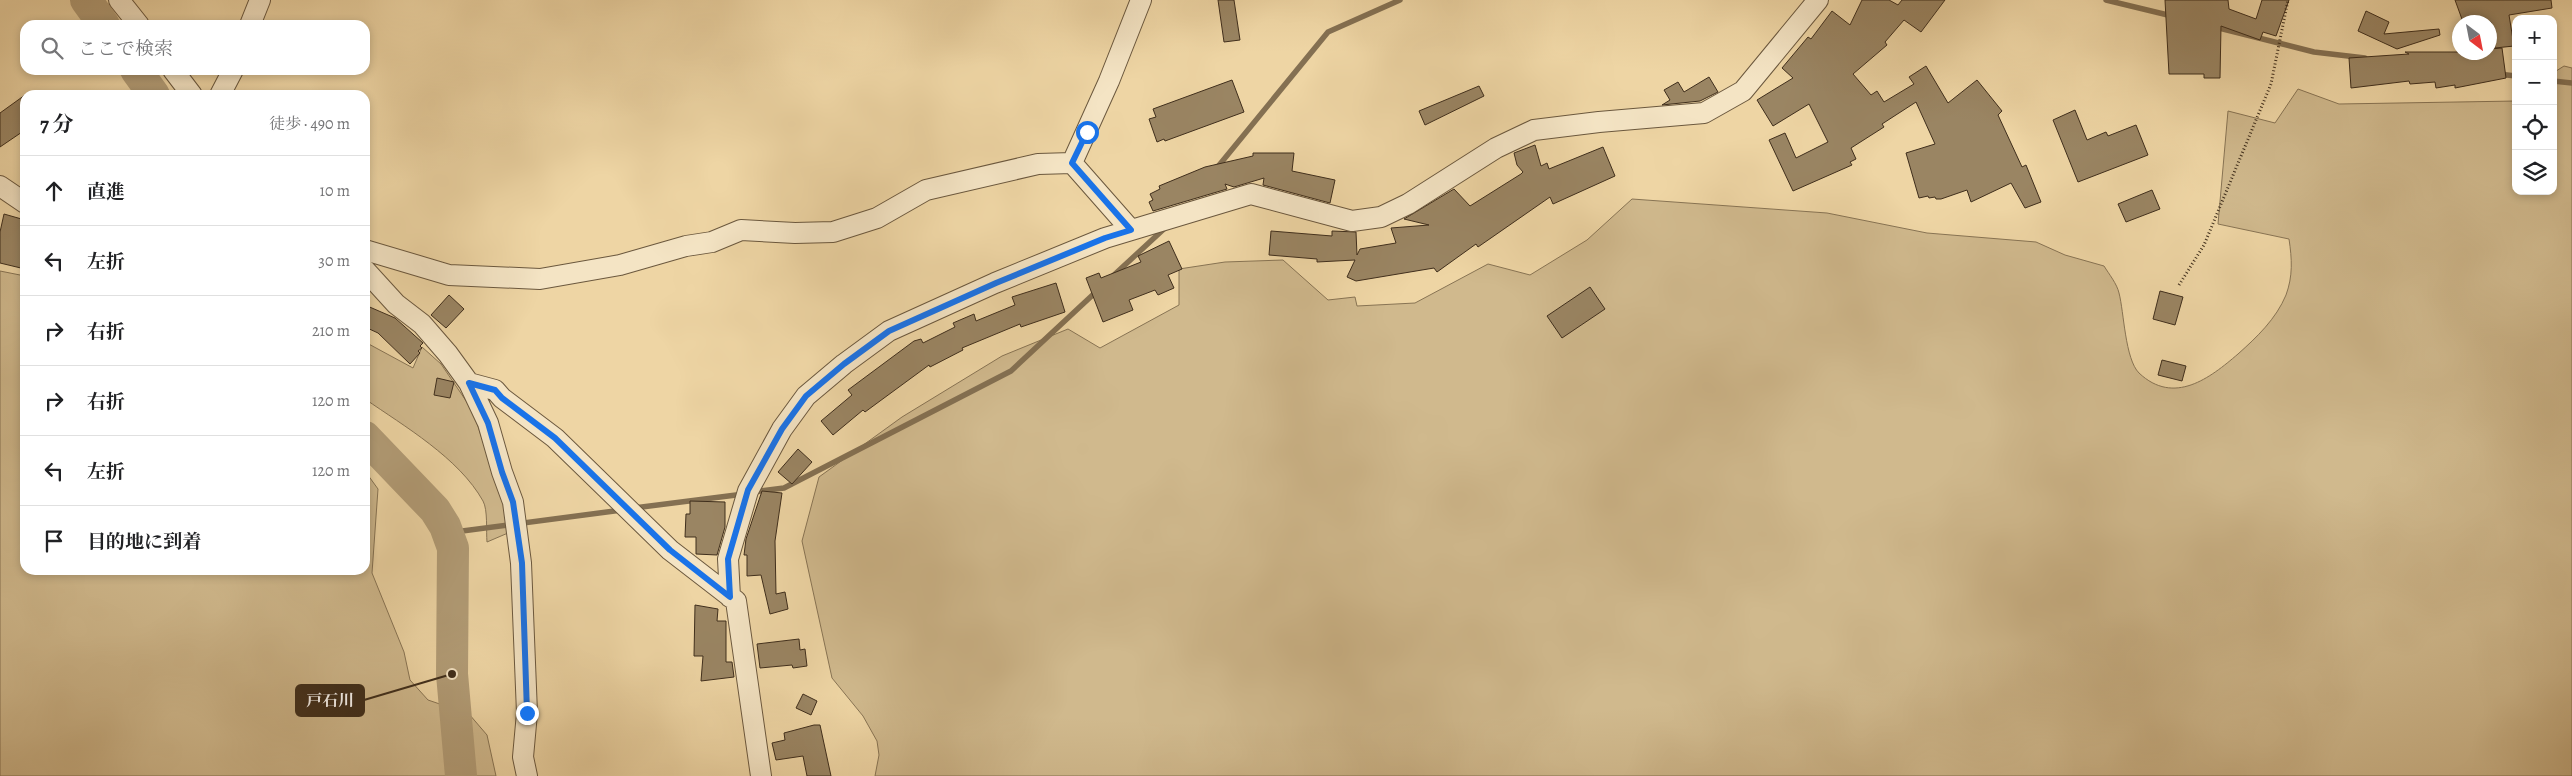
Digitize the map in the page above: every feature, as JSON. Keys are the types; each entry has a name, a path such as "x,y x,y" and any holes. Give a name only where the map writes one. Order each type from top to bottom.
{"street":[{"path":"119,0 135,20"},
{"path":"252,20 260,0"},
{"path":"1072,163 1109,82 1141,0"},
{"path":"730,597 728,559 748,490 782,429 806,396 844,364 889,331 996,283 1105,238 1251,194 1352,221 1381,217 1408,204 1496,148 1534,130 1704,113 1743,91 1818,0"},
{"path":"177,75 188,90"},
{"path":"222,90 230,75"},
{"path":"1072,163 1131,230"},
{"path":"370,251 449,275 540,279 620,265 686,246 712,242 741,230 795,233 834,232 877,218 926,190 1038,164 1072,163"},
{"path":"0,186 20,200"},
{"path":"370,275 396,304 422,324 448,354 469,383 488,423 513,502 522,563 527,713 523,757 527,776"},
{"path":"469,383 495,390 502,398 555,438 670,550 736,601 761,776"}],"path":[{"path":"2179,285 2204,246 2272,84 2288,0"}],"shaded area":[{"path":"2564,66 2572,68 2572,776 875,776 879,755 877,741 863,716 832,678 802,541 819,477 902,417 1002,356 1068,329 1100,348 1179,305 1179,269 1225,262 1283,260 1328,300 1355,297 1357,306 1415,303 1488,264 1530,275 1587,240 1632,199 1827,213 1927,233 2036,242 2065,255 2104,266 2118,290 2128,347 2134,366 2139,373 2152,383 2178,388 2191,385 2216,372 2252,341 2277,312 2286,295 2290,281 2289,239 2218,224 2228,111 2275,123 2298,89 2339,104 2512,101 2512,195 2557,195 2557,70"},
{"path":"0,271 20,275 20,575 370,575 370,478 378,489 372,573 404,652 410,680 428,700 469,714 487,735 496,776 0,776"},
{"path":"370,345 413,368 422,347 441,364 473,411 486,451 502,488 508,533 487,542 485,505 473,485 445,457 370,402"}],"building":[{"path":"1218,0 1234,0 1240,40 1224,42"},
{"path":"1862,0 1889,0 1898,5 1902,0 1945,0 1921,32 1904,20 1885,42 1887,45 1853,74 1871,95 1877,91 1884,102 1914,84 1909,77 1926,66 1948,103 1977,80 2002,111 1998,115 2022,167 2026,165 2041,202 2025,208 2011,183 1971,202 1967,190 1941,199 1929,198 1928,196 1919,198 1906,153 1935,144 1916,102 1882,124 1884,127 1851,148 1856,159 1850,162 1852,165 1793,191 1769,140 1785,133 1796,158 1828,142 1809,104 1773,126 1757,100 1793,78 1782,68 1808,37 1811,39 1832,11 1850,25"},
{"path":"2165,0 2228,0 2229,9 2256,19 2262,0 2289,0 2276,36 2263,32 2260,40 2221,26 2220,78 2204,78 2204,74 2169,74"},
{"path":"2455,0 2551,0 2552,8 2509,15 2512,46 2497,48 2497,15 2460,15"},
{"path":"2366,11 2389,22 2384,34 2439,29 2440,35 2397,49 2358,31"},
{"path":"2497,48 2502,48 2506,78 2455,88 2455,85 2436,88 2435,82 2410,84 2409,81 2351,88 2349,58 2409,54 2405,52 2452,52 2452,60 2497,60"},
{"path":"1709,77 1718,92 1700,101 1662,105 1670,100 1664,90 1678,82 1684,92"},
{"path":"1232,80 1244,112 1165,141 1164,139 1157,142 1149,119 1156,117 1153,109"},
{"path":"1479,86 1484,96 1425,125 1419,111"},
{"path":"20,99 20,133 0,147 0,113"},
{"path":"2075,110 2087,140 2106,132 2108,136 2136,125 2148,155 2078,182 2053,120"},
{"path":"1535,145 1541,166 1547,163 1549,169 1603,147 1615,176 1553,204 1550,197 1478,247 1476,244 1437,272 1434,268 1356,281 1347,277 1355,260 1317,262 1317,259 1269,255 1271,231 1332,236 1332,231 1356,232 1357,255 1360,249 1396,243 1391,228 1429,225 1404,219 1454,189 1470,206 1521,174 1523,172 1517,165 1514,153"},
{"path":"1253,153 1294,153 1292,171 1335,180 1330,203 1263,185 1264,178 1234,187 1225,184 1227,189 1153,211 1149,202 1153,200 1150,194 1160,189 1159,186 1205,167 1253,156"},
{"path":"2152,190 2160,209 2126,222 2118,204"},
{"path":"4,214 20,219 20,268 0,263 0,232"},
{"path":"1169,241 1182,269 1168,275 1174,288 1158,295 1155,290 1129,300 1133,310 1103,322 1086,278 1099,273 1101,278 1141,262 1138,256"},
{"path":"1056,283 1065,312 1021,327 1020,324 962,348 963,350 930,367 929,365 865,412 863,410 833,435 821,421 852,395 848,390 914,341 921,339 923,343 955,327 953,323 974,314 976,321 1015,305 1012,297"},
{"path":"1590,287 1605,309 1562,338 1547,316"},
{"path":"2160,291 2183,297 2175,325 2153,319"},
{"path":"449,295 464,309 446,328 431,315"},
{"path":"370,307 395,318 423,343 420,346 422,348 418,351 420,353 410,364 378,333 370,329"},
{"path":"2162,360 2186,366 2182,381 2158,375"},
{"path":"437,378 454,382 450,398 434,395"},
{"path":"798,449 812,462 792,484 778,472"},
{"path":"762,491 782,493 775,541 776,594 785,592 788,609 770,614 761,575 747,576 747,555 744,555 746,539"},
{"path":"690,501 725,502 725,527 717,555 696,554 696,537 685,537 686,514 690,514"},
{"path":"695,605 718,609 717,621 726,621 726,662 732,662 734,677 701,681 703,656 694,656"},
{"path":"799,639 800,650 805,649 807,666 793,668 792,665 760,668 757,644"},
{"path":"803,694 817,701 811,715 796,708"},
{"path":"820,725 831,776 807,776 803,756 776,760 772,743 785,740 784,733"}],"waterway":[{"path":"86,0 100,20"},
{"path":"1216,169 1328,32 1400,0"},
{"path":"2106,0 2172,16"},
{"path":"2215,27 2314,52 2365,58"},
{"path":"2498,74 2512,76"},
{"path":"140,75 150,90"},
{"path":"2557,81 2572,83"},
{"path":"1114,275 1166,227"},
{"path":"753,492 784,488 1011,371 1098,290"},
{"path":"370,442 435,510 445,526 453,548 452,674 461,776"},
{"path":"634,508 744,494"},
{"path":"447,533 622,510"}],"place":[{"name":"戸石川","path":"452,674"}],"route":[{"path":"527,713 522,563 513,502 488,423 469,383 495,390 502,398 555,438 670,550 730,597 728,559 748,490 782,429 806,396 844,364 889,331 996,283 1105,238 1131,230 1072,163 1087,132"}]}
